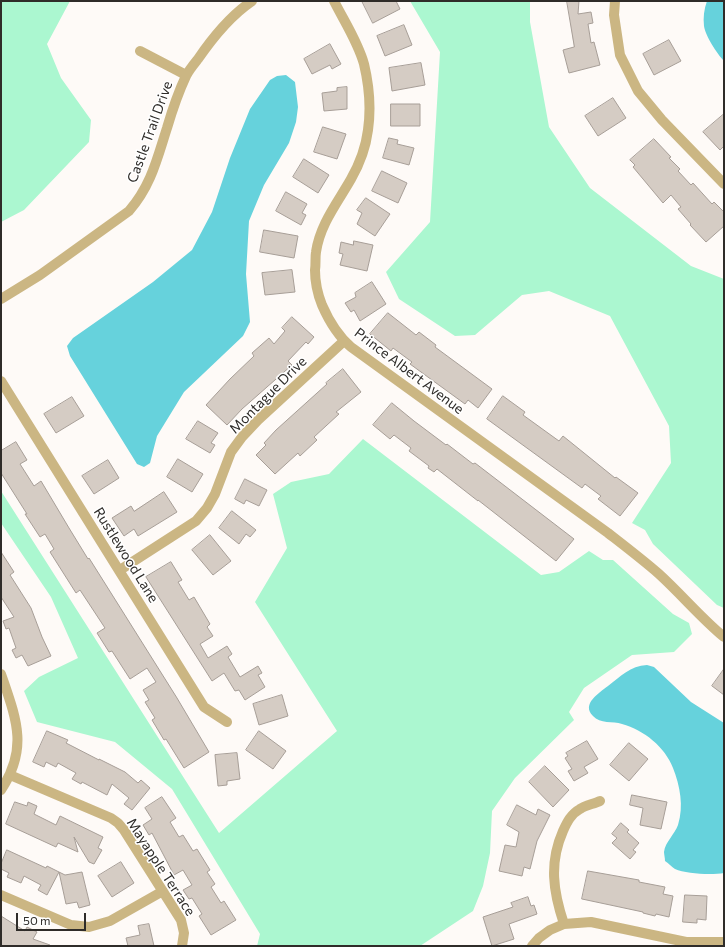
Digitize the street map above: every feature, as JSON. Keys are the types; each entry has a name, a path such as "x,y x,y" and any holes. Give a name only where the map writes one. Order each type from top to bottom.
{"street":[{"name":"Castle Trail Drive","path":"1,299 40,275 129,211 145,190 153,171 172,112 186,75 209,42 224,25 252,1"},
{"name":"Prince Albert Avenue","path":"334,1 354,38 364,63 368,84 369,108 368,131 362,154 352,177 323,228 316,252 315,275 319,298 327,316 344,341 640,558 660,575 706,622 724,637"},
{"path":"615,1 614,15 620,55 638,91 662,120 724,184"},
{"path":"140,51 186,75"},
{"name":"Montague Drive","path":"120,570 196,521 207,508 215,494 232,452 242,437 258,420 344,341"},
{"name":"Rustlewood Lane","path":"1,381 204,707 227,722"},
{"path":"1,674 17,728 18,748 10,775 1,790"},
{"name":"Mayapple Terrace","path":"10,775 104,814 118,823 124,830 181,920 184,926 184,940 182,946"},
{"path":"564,924 557,903 553,871 557,844 569,819 580,808 600,801"},
{"path":"1,895 71,925 89,927 110,921 163,891"},
{"path":"532,946 539,938 550,930 564,924 591,922 686,942 724,942"}],"green space":[{"path":"1,1 70,1 47,44 61,78 91,120 89,142 24,210 1,222"},
{"path":"410,1 530,1 530,22 549,127 590,188 691,266 724,279 724,608 717,605 653,544 645,530 632,523 671,463 669,426 610,316 549,291 522,295 475,335 455,336 399,299 386,272 430,222 440,52"},
{"path":"363,439 541,575 559,572 589,551 603,560 613,560 673,614 689,623 692,634 674,652 632,655 584,688 569,712 574,720 515,778 492,811 490,853 483,886 473,911 420,946 257,946 260,934 172,789 115,742 37,722 24,691 39,677 78,658 51,597 1,523 1,491 219,833 337,731 255,602 287,548 273,494 291,482 329,474"}],"water":[{"path":"707,1 724,1 724,61 718,54 705,30 704,17"},
{"path":"286,75 295,82 298,107 296,122 289,143 264,185 249,221 246,274 250,322 243,336 184,392 157,436 150,463 144,467 137,464 70,356 67,346 73,338 153,282 192,250 212,212 230,158 250,109 270,80 277,76"},
{"path":"647,665 654,667 691,702 724,723 724,873 706,874 680,871 665,861 665,848 675,832 681,811 679,789 669,760 665,753 653,740 638,730 622,724 596,719 590,712 590,703 600,692 631,669"}],"building":[{"path":"362,1 396,1 400,9 373,23"},
{"path":"567,1 579,1 578,14 591,12 593,23 588,24 591,43 594,42 600,65 569,73 563,50 574,47"},
{"path":"404,25 412,45 385,56 377,36"},
{"path":"669,40 681,61 654,75 643,54"},
{"path":"330,44 341,64 332,69 330,65 312,74 304,59"},
{"path":"421,63 425,85 392,91 389,68"},
{"path":"347,87 347,109 324,111 322,93 337,91 337,88"},
{"path":"613,98 626,118 598,136 585,116"},
{"path":"391,104 420,104 420,126 391,126"},
{"path":"724,114 724,146 720,150 703,132"},
{"path":"323,127 346,134 337,159 314,152"},
{"path":"389,138 398,140 397,144 414,148 409,165 383,158"},
{"path":"654,139 671,157 669,158 680,169 678,171 691,185 693,183 712,204 714,202 724,212 724,226 706,242 690,225 691,224 678,209 681,207 671,195 663,203 633,167 635,165 630,160"},
{"path":"304,159 329,175 318,193 293,177"},
{"path":"382,171 407,183 398,203 372,191"},
{"path":"286,192 307,204 302,213 306,215 301,225 276,211"},
{"path":"366,198 390,214 375,236 357,224 362,213 357,210"},
{"path":"264,230 298,236 294,258 260,252"},
{"path":"354,241 373,245 367,271 340,265 343,254 339,253 341,242 353,245"},
{"path":"292,270 295,292 265,295 262,273"},
{"path":"372,282 386,304 360,321 354,310 351,312 345,303 356,297 355,293"},
{"path":"388,313 416,335 419,332 436,345 435,347 492,389 478,408 468,400 465,404 410,364 412,362 393,348 391,351 370,334"},
{"path":"292,317 314,337 308,344 306,342 288,361 292,365 242,409 227,425 206,405 254,356 252,353 269,338 274,344 285,331 282,328"},
{"path":"343,369 361,392 336,412 339,414 314,437 317,440 300,456 298,453 275,474 256,455 266,445 264,443 276,430"},
{"path":"503,396 525,412 523,415 559,441 563,436 615,478 616,477 638,493 620,516 598,499 601,496 585,484 582,488 487,419"},
{"path":"72,397 84,416 56,433 44,414"},
{"path":"392,403 446,445 447,444 473,464 475,463 574,539 556,561 437,469 434,472 428,468 429,466 409,451 411,448 394,435 390,439 373,425"},
{"path":"198,421 218,433 211,443 215,445 210,453 186,439"},
{"path":"16,442 27,460 20,464 34,486 41,481 88,559 89,558 177,698 209,752 184,768 152,720 155,718 145,702 149,700 143,690 156,682 147,668 130,679 112,651 109,652 97,633 105,628 80,590 76,593 50,552 54,549 45,534 40,537 1,473 1,451"},
{"path":"178,459 203,474 192,492 167,477"},
{"path":"108,460 119,478 94,494 82,476"},
{"path":"245,479 267,490 259,506 246,500 244,504 235,499"},
{"path":"164,492 177,512 138,536 134,529 124,536 112,518 131,506 134,511"},
{"path":"232,511 256,530 250,537 246,534 239,544 219,528"},
{"path":"210,535 231,561 213,575 192,550"},
{"path":"1,552 14,572 10,575 31,608 51,656 28,666 22,655 16,658 12,650 16,648 9,628 6,629 3,621 14,617 1,597"},
{"path":"171,562 182,580 178,582 189,600 194,597 210,624 207,627 213,636 200,644 208,658 227,646 232,654 228,657 240,677 258,666 262,673 258,675 265,687 245,700 239,690 235,691 224,673 212,681 146,577"},
{"path":"724,669 724,695 712,686"},
{"path":"282,695 288,716 259,725 253,704"},
{"path":"47,731 68,740 66,743 125,772 138,783 141,780 150,788 132,810 124,804 129,798 112,784 107,795 82,782 81,784 72,779 76,773 58,763 56,767 46,762 44,767 33,762"},
{"path":"259,731 286,751 273,769 246,750"},
{"path":"587,741 598,759 584,767 588,773 574,781 568,771 572,769 565,758 568,756 566,753"},
{"path":"629,743 648,759 629,781 610,765"},
{"path":"237,753 240,779 227,781 227,785 218,786 215,755"},
{"path":"545,766 569,790 553,807 529,782"},
{"path":"632,795 667,802 661,829 640,825 643,808 630,805"},
{"path":"162,797 176,818 170,822 179,837 183,835 193,851 197,849 210,870 207,872 215,884 211,887 221,903 224,901 236,920 211,935 199,916 202,914 192,898 189,899 183,890 192,885 183,870 174,875 152,833 149,835 143,825 152,819 145,808"},
{"path":"15,802 27,806 28,802 37,806 34,814 56,825 60,816 103,837 98,848 102,850 94,864 89,862 74,837 78,852 58,843 56,847 6,824"},
{"path":"517,805 536,815 538,809 550,815 537,841 530,869 524,867 522,876 499,871 505,845 516,847 519,832 507,825"},
{"path":"621,823 629,830 627,832 639,843 633,850 636,852 630,859 612,843 617,838 612,834"},
{"path":"7,850 46,868 47,866 59,872 47,895 38,890 41,885 24,876 21,883 7,877 9,873 1,869 1,864"},
{"path":"121,862 134,883 112,897 98,876"},
{"path":"588,871 639,880 639,882 665,887 663,894 673,896 669,917 656,914 655,916 582,899"},
{"path":"59,872 65,875 82,872 90,905 79,908 77,902 66,904"},
{"path":"685,895 707,896 706,920 697,919 697,923 683,922"},
{"path":"528,897 531,906 534,905 537,914 509,924 514,939 492,946 483,917 513,907 511,903"},
{"path":"1,916 25,931 27,927 37,932 33,939 50,946 1,946"},
{"path":"149,924 154,946 128,946 126,938 140,935 138,926"}]}
